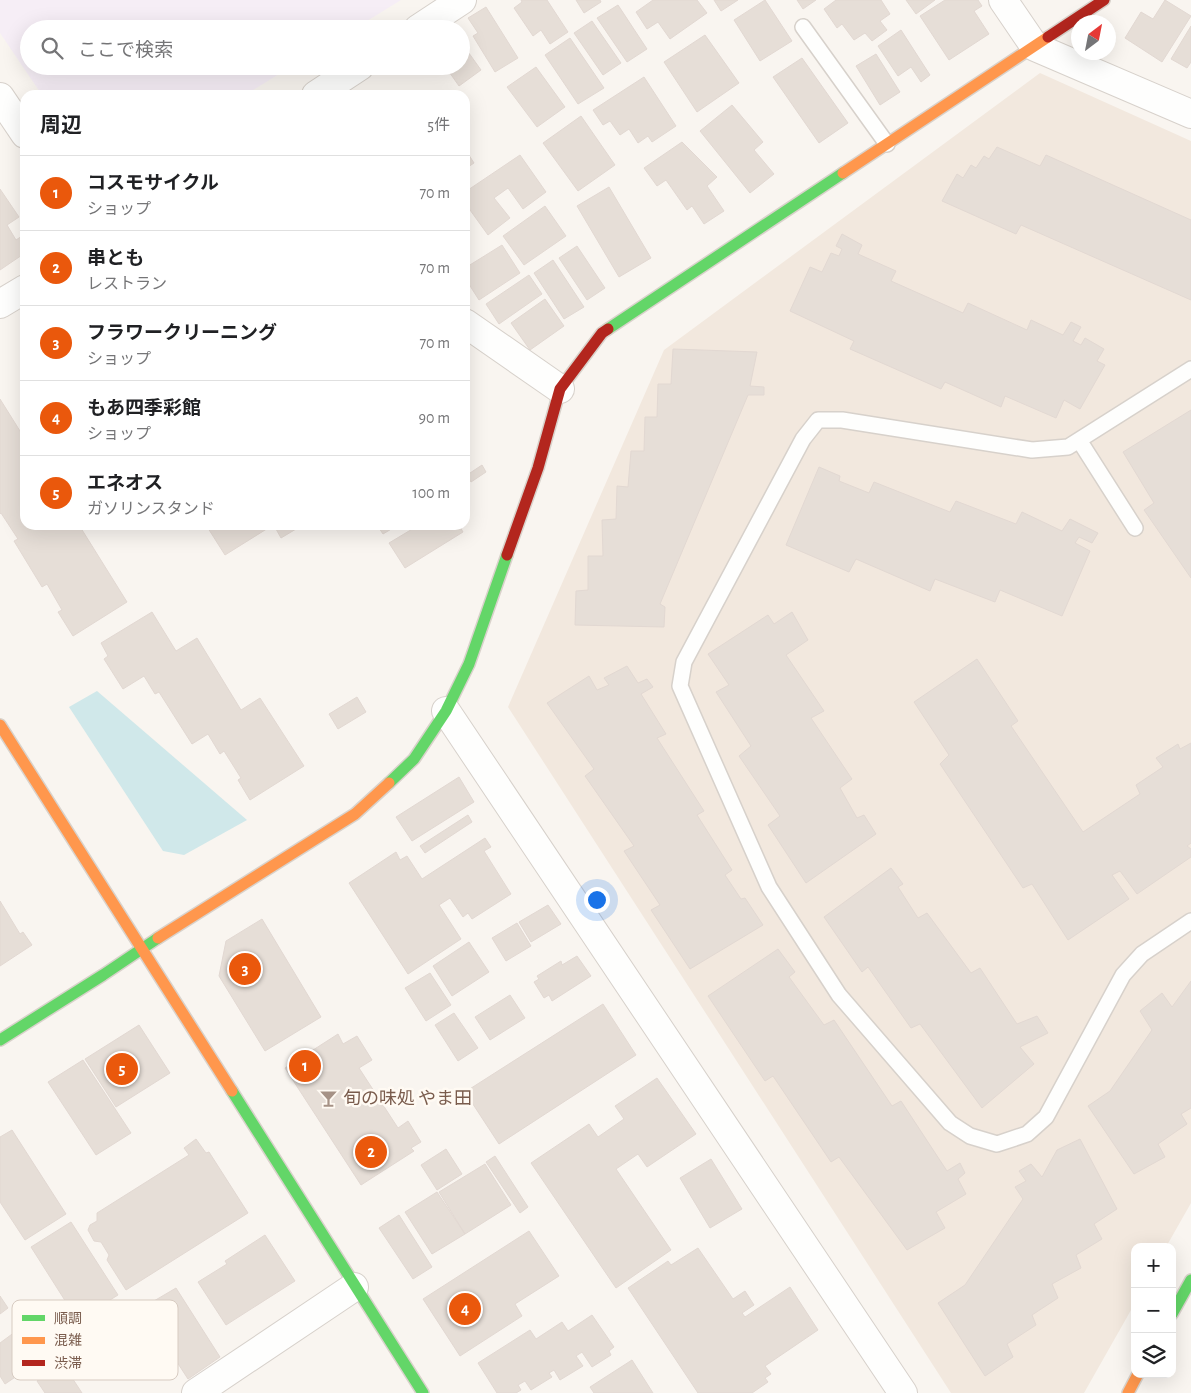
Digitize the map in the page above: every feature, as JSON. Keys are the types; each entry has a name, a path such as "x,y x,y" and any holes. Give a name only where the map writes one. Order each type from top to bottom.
{"street":[{"path":"432,20 462,0"},
{"path":"1004,0 1035,47 1191,114"},
{"path":"0,1040 141,948 356,814 414,759 446,711 469,664 538,468 560,389 602,333 1104,0"},
{"path":"324,90 346,75"},
{"path":"0,97 20,127"},
{"path":"0,304 20,292"},
{"path":"470,326 560,389"},
{"path":"446,711 902,1393"},
{"path":"0,725 423,1393"},
{"path":"1176,1307 1191,1280"},
{"path":"196,1393 354,1286"},
{"path":"1128,1393 1136,1378"}],"lane":[{"path":"802,27 887,144"},
{"path":"1191,369 1068,448 1032,450 842,420 818,420 803,439 684,662 680,686 769,886 839,995 950,1123 970,1136 997,1144 1027,1134 1046,1116 1123,975 1142,954 1191,921"},
{"path":"1079,440 1135,528"}],"shaded area":[{"path":"0,0 401,0 369,20 20,20 20,63 0,33"},
{"path":"1040,73 1191,141 1191,1203 1168,1243 1131,1243 1131,1310 1084,1393 951,1393 508,707 664,350"},
{"path":"28,75 277,75 253,90 39,90"}],"water":[{"path":"97,691 247,820 184,855 163,851 69,707"}],"building":[{"path":"521,0 547,0 568,32 550,44 541,30 533,36 514,8 522,2"},
{"path":"576,0 600,0 601,2 584,13"},
{"path":"653,0 697,0 707,13 670,39 658,22 647,29 636,12"},
{"path":"714,0 738,0 721,11"},
{"path":"765,0 792,41 760,61 734,20"},
{"path":"797,0 816,0 803,9"},
{"path":"836,0 881,0 890,14 880,21 887,30 872,41 865,33 854,40 842,24 837,28 824,9"},
{"path":"906,0 935,0 916,14"},
{"path":"945,0 978,0 982,6 974,11 989,34 949,60 920,16"},
{"path":"1165,0 1191,16 1162,62 1125,38 1141,12 1153,19"},
{"path":"618,5 647,49 627,62 597,18"},
{"path":"486,7 518,58 495,72 473,36 478,33 468,18"},
{"path":"592,21 621,63 603,75 574,33"},
{"path":"1191,26 1191,62 1187,68 1171,59"},
{"path":"901,30 930,75 921,82 911,67 898,76 878,46"},
{"path":"705,35 739,83 697,112 664,62"},
{"path":"570,38 604,88 578,104 545,55"},
{"path":"876,54 900,92 880,105 856,66"},
{"path":"470,55 481,70 459,86 451,75 470,75"},
{"path":"802,58 848,123 819,143 773,77"},
{"path":"536,67 565,107 537,127 507,87"},
{"path":"644,77 676,126 652,142 648,136 638,143 629,129 620,135 610,121 603,125 593,110"},
{"path":"732,105 763,142 754,150 774,174 750,193 700,131"},
{"path":"581,116 615,165 578,191 543,143"},
{"path":"682,142 717,177 707,186 724,211 704,224 692,206 687,210 666,180 657,186 644,168"},
{"path":"997,147 1040,166 1046,155 1191,220 1191,300 1021,225 1016,234 942,201 957,174 963,178 971,165 976,168 984,156 989,159"},
{"path":"520,155 546,192 523,209 508,188 494,198 510,218 488,235 470,210 470,189"},
{"path":"470,157 474,163 470,166"},
{"path":"609,187 651,258 619,277 577,206"},
{"path":"0,189 19,217 7,225 16,240 20,237 20,256 0,270"},
{"path":"545,206 566,236 524,265 503,236"},
{"path":"842,234 862,245 858,254 896,271 891,281 963,313 968,303 1027,330 1031,320 1063,335 1071,322 1081,327 1073,341 1081,345 1085,338 1104,349 1097,361 1105,365 1080,409 1064,400 1056,418 1005,396 1001,407 945,382 941,389 850,349 854,341 790,311 810,267 822,272 831,253 839,256 842,249 836,246"},
{"path":"502,245 520,273 479,300 470,286 470,265"},
{"path":"577,246 605,288 587,300 559,258"},
{"path":"553,260 584,307 564,319 534,273"},
{"path":"529,275 542,294 499,324 486,304"},
{"path":"545,299 564,326 530,350 511,323"},
{"path":"673,349 757,352 750,386 764,387 764,395 748,395 660,604 665,607 664,627 575,625 576,591 588,590 588,556 603,556 602,520 616,519 617,486 628,487 631,451 644,451 645,417 657,417 658,384 671,384"},
{"path":"0,399 20,431 20,530 82,530 127,602 73,636 58,612 62,610 47,584 42,587 14,541 18,539 0,514"},
{"path":"1191,410 1191,578 1144,510 1154,503 1123,452"},
{"path":"482,465 486,472 471,482 470,473"},
{"path":"819,467 840,476 839,481 869,493 874,482 950,512 956,501 1016,524 1022,512 1062,531 1070,519 1098,533 1092,543 1079,537 1075,543 1090,551 1062,616 1000,590 995,602 935,579 930,591 856,559 849,572 786,545"},
{"path":"209,530 265,530 225,555"},
{"path":"277,530 294,530 281,538"},
{"path":"380,530 390,530 383,534"},
{"path":"411,530 462,530 463,532 405,568 389,543"},
{"path":"152,612 176,651 197,638 241,710 260,698 304,766 250,800 238,780 241,778 224,751 220,754 208,734 192,744 159,692 155,694 144,676 123,689 104,659 108,656 101,643"},
{"path":"792,612 808,640 786,655 824,711 811,718 852,779 840,788 857,818 864,815 876,834 806,883 768,825 780,816 739,756 751,746 716,692 729,685 708,654 768,615 774,624"},
{"path":"977,659 1018,721 1011,726 1083,832 1140,794 1136,785 1163,767 1156,758 1178,744 1180,749 1191,743 1191,843 1187,846 1191,849 1191,857 1137,894 1120,871 1112,875 1129,899 1068,940 1032,884 1023,888 940,764 949,755 914,702"},
{"path":"627,666 638,683 647,679 653,687 641,694 666,734 657,738 704,811 697,815 732,870 725,875 741,899 745,898 763,925 690,969 651,910 660,905 624,851 634,846 585,776 594,769 547,703 589,676 597,690 609,685 604,678"},
{"path":"357,697 366,712 338,729 329,714"},
{"path":"459,777 474,802 412,841 396,817"},
{"path":"468,815 472,822 425,853 420,846"},
{"path":"485,838 491,847 484,851 511,894 472,919 468,913 463,917 450,898 439,905 461,939 408,974 349,883 396,852 400,860 407,856 422,879"},
{"path":"891,868 903,884 898,887 918,918 927,913 971,973 980,968 1017,1024 1037,1016 1048,1033 1020,1047 1034,1064 982,1108 920,1024 911,1028 868,967 862,972 824,917"},
{"path":"0,901 20,934 23,932 32,945 0,966"},
{"path":"548,905 561,924 531,942 519,922"},
{"path":"262,919 321,1017 265,1051 219,976 226,941"},
{"path":"517,923 531,946 506,961 492,938"},
{"path":"469,942 489,972 452,996 433,966"},
{"path":"778,949 795,972 789,977 824,1025 834,1020 892,1106 901,1101 947,1171 960,1163 965,1173 958,1179 966,1194 936,1212 945,1228 907,1250 839,1157 831,1162 773,1076 765,1081 708,996"},
{"path":"577,956 591,976 552,1001 549,995 544,998 534,982 539,979 537,976 561,961 562,965"},
{"path":"430,973 451,1005 426,1021 405,988"},
{"path":"1191,981 1191,1108 1181,1114 1187,1124 1158,1144 1165,1157 1134,1174 1088,1106 1110,1091 1152,1030 1140,1011 1162,993 1172,1007"},
{"path":"510,995 525,1018 490,1040 475,1017"},
{"path":"603,1004 636,1055 499,1144 465,1092"},
{"path":"454,1013 478,1048 458,1061 435,1025"},
{"path":"139,1025 170,1073 116,1107 85,1059"},
{"path":"338,1034 343,1044 357,1036 372,1060 359,1068 398,1128 408,1121 421,1142 411,1148 414,1151 361,1185 285,1068"},
{"path":"83,1060 131,1133 96,1155 48,1082"},
{"path":"657,1078 696,1134 647,1167 638,1154 616,1169 671,1250 616,1288 531,1163 589,1124 598,1137 624,1119 615,1106"},
{"path":"12,1130 66,1214 25,1240 0,1202 0,1137"},
{"path":"196,1139 206,1153 209,1152 248,1213 126,1290 107,1260 109,1255 101,1242 94,1241 88,1230 90,1225 97,1221 97,1213 189,1155 184,1148"},
{"path":"1080,1139 1117,1209 1094,1224 1102,1239 1076,1255 1081,1268 1052,1284 1058,1298 1032,1315 1036,1325 1007,1344 1013,1357 985,1376 938,1303 965,1285 1023,1199 1015,1187 1026,1181 1019,1171 1031,1164 1042,1177 1057,1150"},
{"path":"446,1149 462,1174 437,1190 421,1165"},
{"path":"495,1156 528,1207 520,1213 486,1162"},
{"path":"711,1159 742,1209 710,1228 680,1178"},
{"path":"485,1164 511,1205 465,1234 439,1192"},
{"path":"437,1192 465,1234 432,1254 405,1212"},
{"path":"399,1215 432,1267 413,1279 379,1228"},
{"path":"71,1222 118,1295 110,1300 65,1300 31,1247"},
{"path":"529,1231 559,1276 515,1304 522,1316 460,1356 423,1299"},
{"path":"265,1235 295,1281 226,1325 198,1282 227,1264 225,1261"},
{"path":"698,1248 733,1299 745,1291 754,1305 742,1313 745,1317 790,1287 818,1330 765,1366 771,1374 765,1378 768,1382 752,1393 698,1393 628,1288 668,1261 671,1265"},
{"path":"176,1288 220,1357 188,1379 178,1364 178,1300 156,1300"},
{"path":"0,1296 8,1308 0,1314"},
{"path":"592,1315 614,1347 609,1351 611,1355 592,1367 582,1352 576,1356 583,1366 560,1380 554,1370 549,1373 552,1377 531,1390 525,1381 518,1385 521,1390 516,1393 497,1393 478,1363 530,1330 536,1339 562,1322 568,1331"},
{"path":"12,1334 12,1379 5,1384 0,1376 0,1343"},
{"path":"632,1360 653,1393 594,1393 590,1387"},
{"path":"73,1380 82,1393 45,1393 37,1381"}],"traffic: fast":[{"path":"608,329 843,173"},
{"path":"389,783 414,759 446,711 469,664 507,555"},
{"path":"0,1040 158,938"},
{"path":"232,1091 423,1393"},
{"path":"1176,1307 1191,1280"}],"traffic: slow":[{"path":"843,173 1048,37"},
{"path":"0,725 232,1091"},
{"path":"158,938 355,814 389,783"},
{"path":"1128,1393 1136,1378"}],"traffic: jam":[{"path":"1048,37 1104,0"},
{"path":"507,555 538,468 560,389 602,333 608,329"}],"place":[{"name":"フラワークリーニング","path":"245,969"},
{"name":"コスモサイクル","path":"305,1066"},
{"name":"エネオス","path":"122,1069"},
{"name":"旬の味処 やま田","path":"329,1099"},
{"name":"串とも","path":"371,1152"},
{"name":"もあ四季彩館","path":"465,1309"}]}
